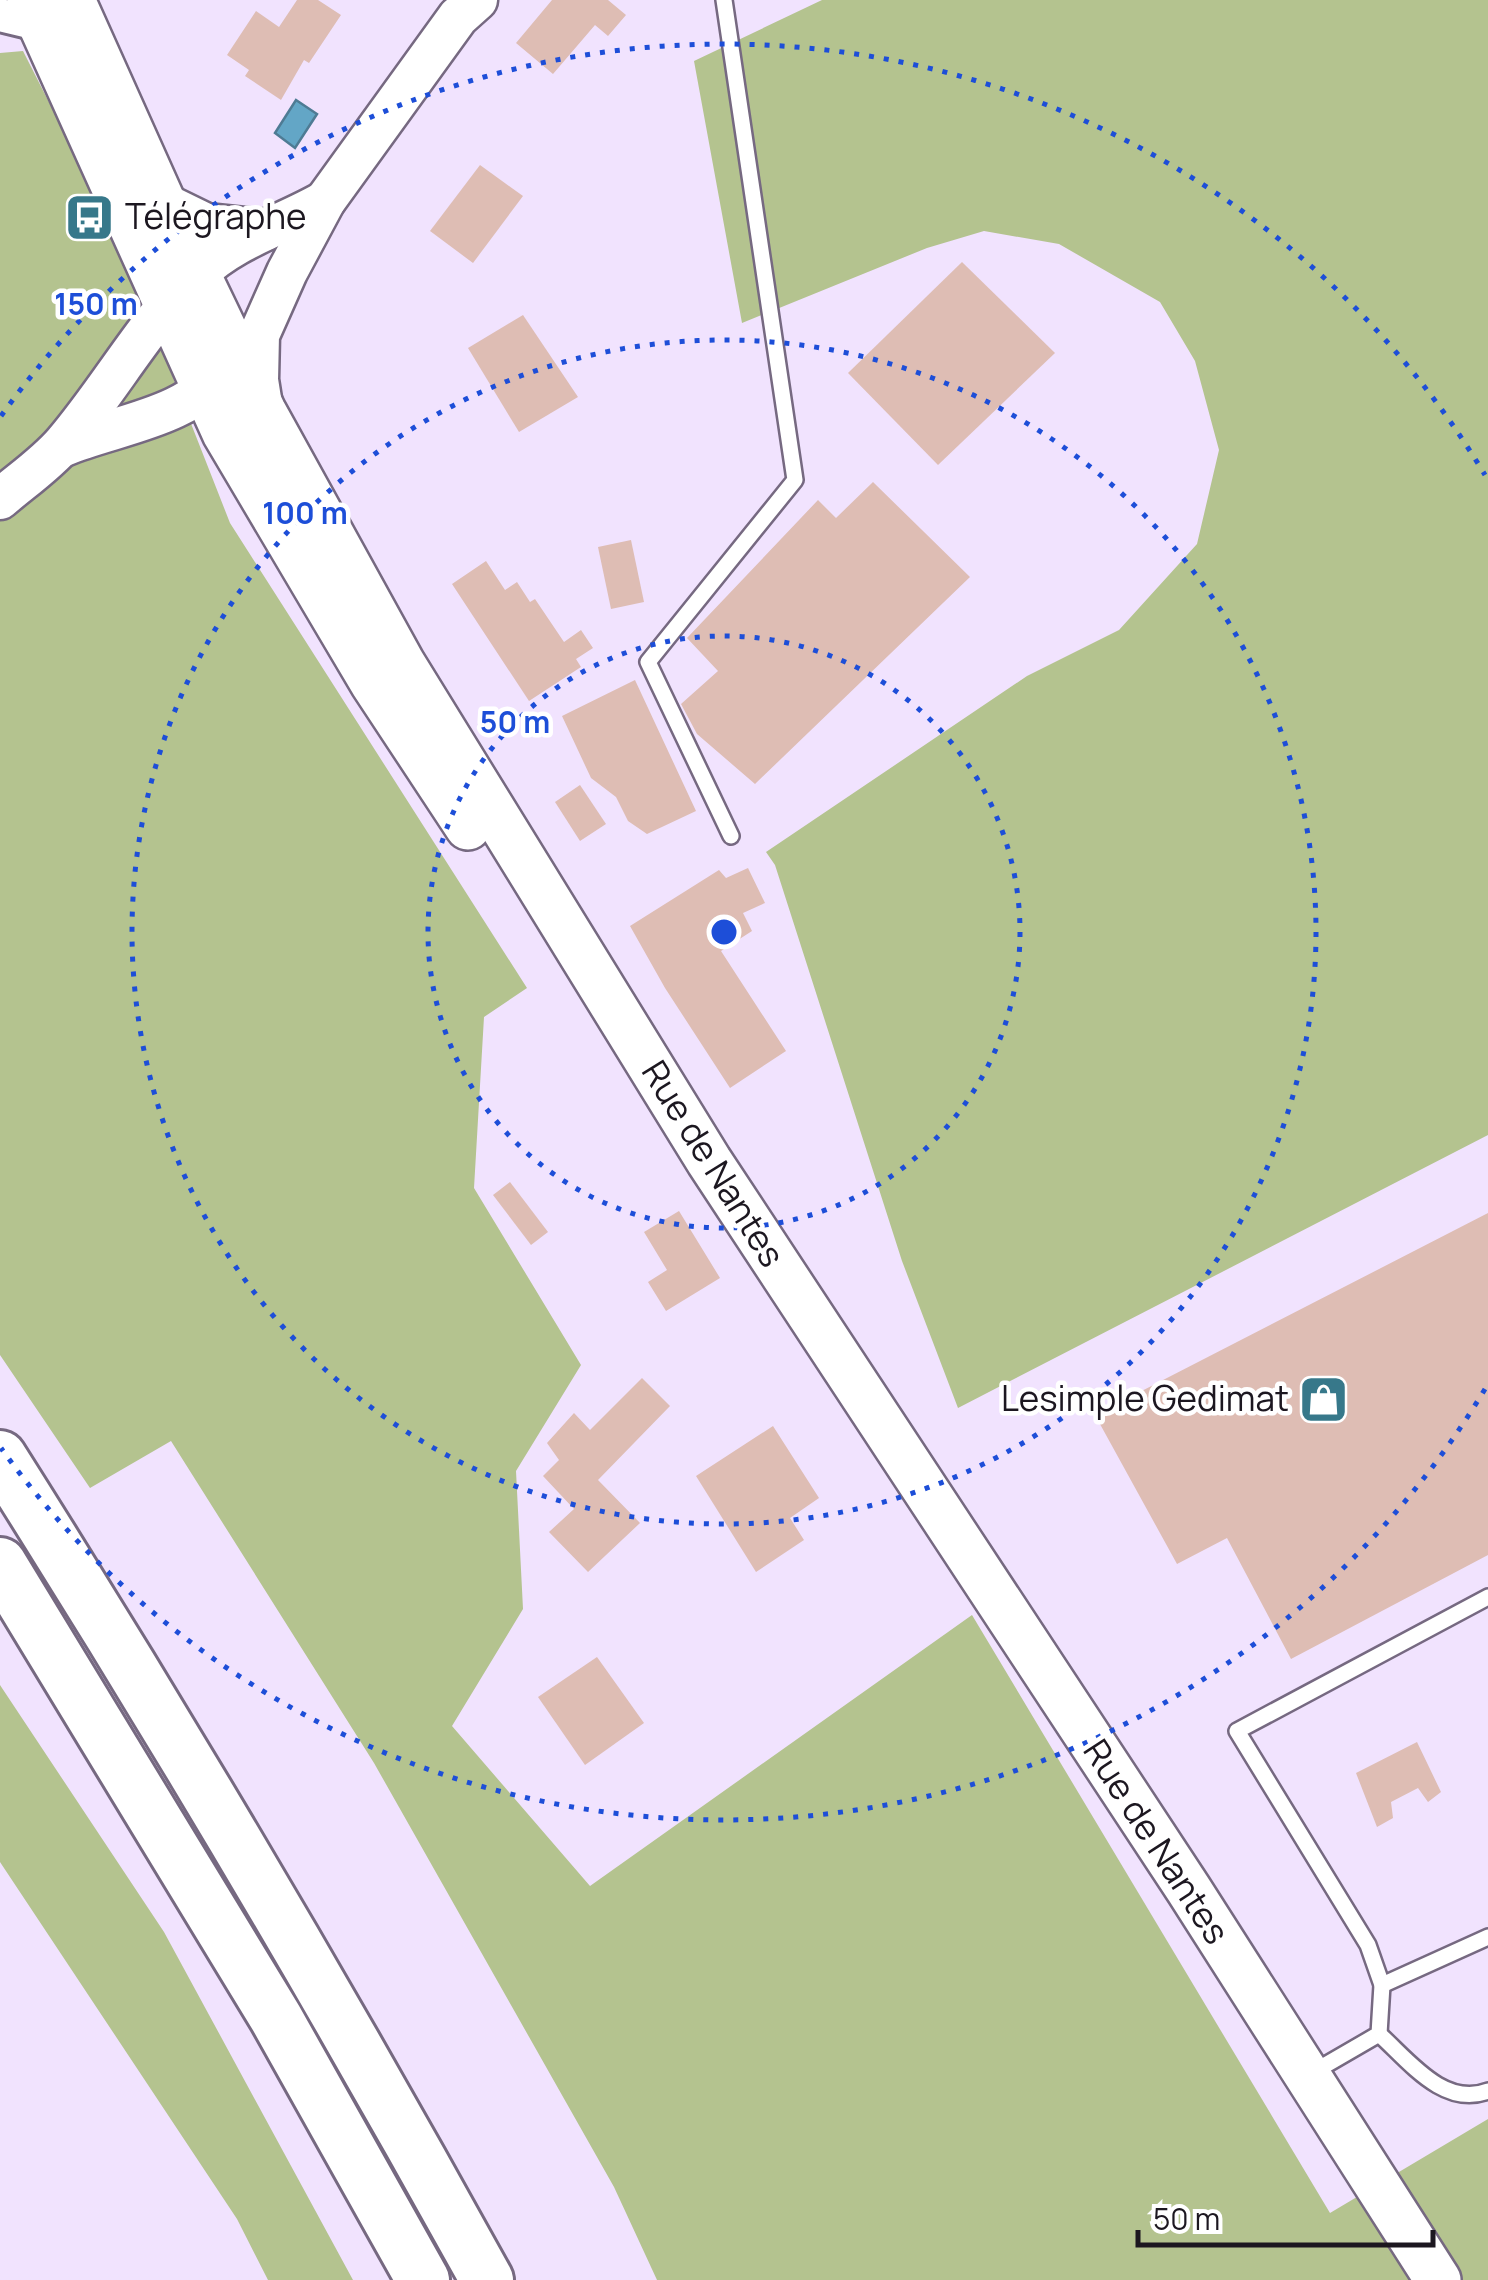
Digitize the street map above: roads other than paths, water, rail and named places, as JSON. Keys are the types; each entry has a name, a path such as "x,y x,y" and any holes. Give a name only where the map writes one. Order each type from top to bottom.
{"highway":[{"path":"0,1458 200,1778 324,1988 487,2280"},
{"path":"0,1564 276,2018 423,2280"}],"main road":[{"name":"Rue de Nantes","path":"47,16 147,198"},
{"name":"Rue de Nantes","path":"47,16 147,198 190,296 212,366 244,422 360,592 709,1161 1189,1890 1438,2280"},
{"path":"47,16 190,296"},
{"path":"244,422 373,683 595,1014 709,1161"}],"street":[{"path":"123,424 177,422 212,426 244,422 258,380 259,335 287,272 325,201 462,6"},
{"path":"0,12 28,22 47,16"},
{"path":"106,388 126,345 136,304 135,268 147,198 206,224 266,230"},
{"path":"0,498 60,448 106,388 234,247 325,201"},
{"path":"190,296 240,306 287,272"},
{"path":"60,448 174,408 287,272"},
{"path":"106,388 156,357 212,366"},
{"path":"212,366 310,537 360,592"}],"lane":[{"path":"724,0 795,480 648,662 731,836"},
{"path":"1488,1597 1237,1731 1368,1946 1382,1985 1380,2034 1438,2088 1475,2096 1488,2091"},
{"path":"1382,1985 1488,1937"},
{"path":"1306,2076 1380,2034"}],"water":[{"path":"296,100 317,114 295,148 275,133"}],"place":[{"name":"Télégraphe","path":"90,217"},
{"name":"Lesimple Gedimat","path":"1324,1399"}]}
